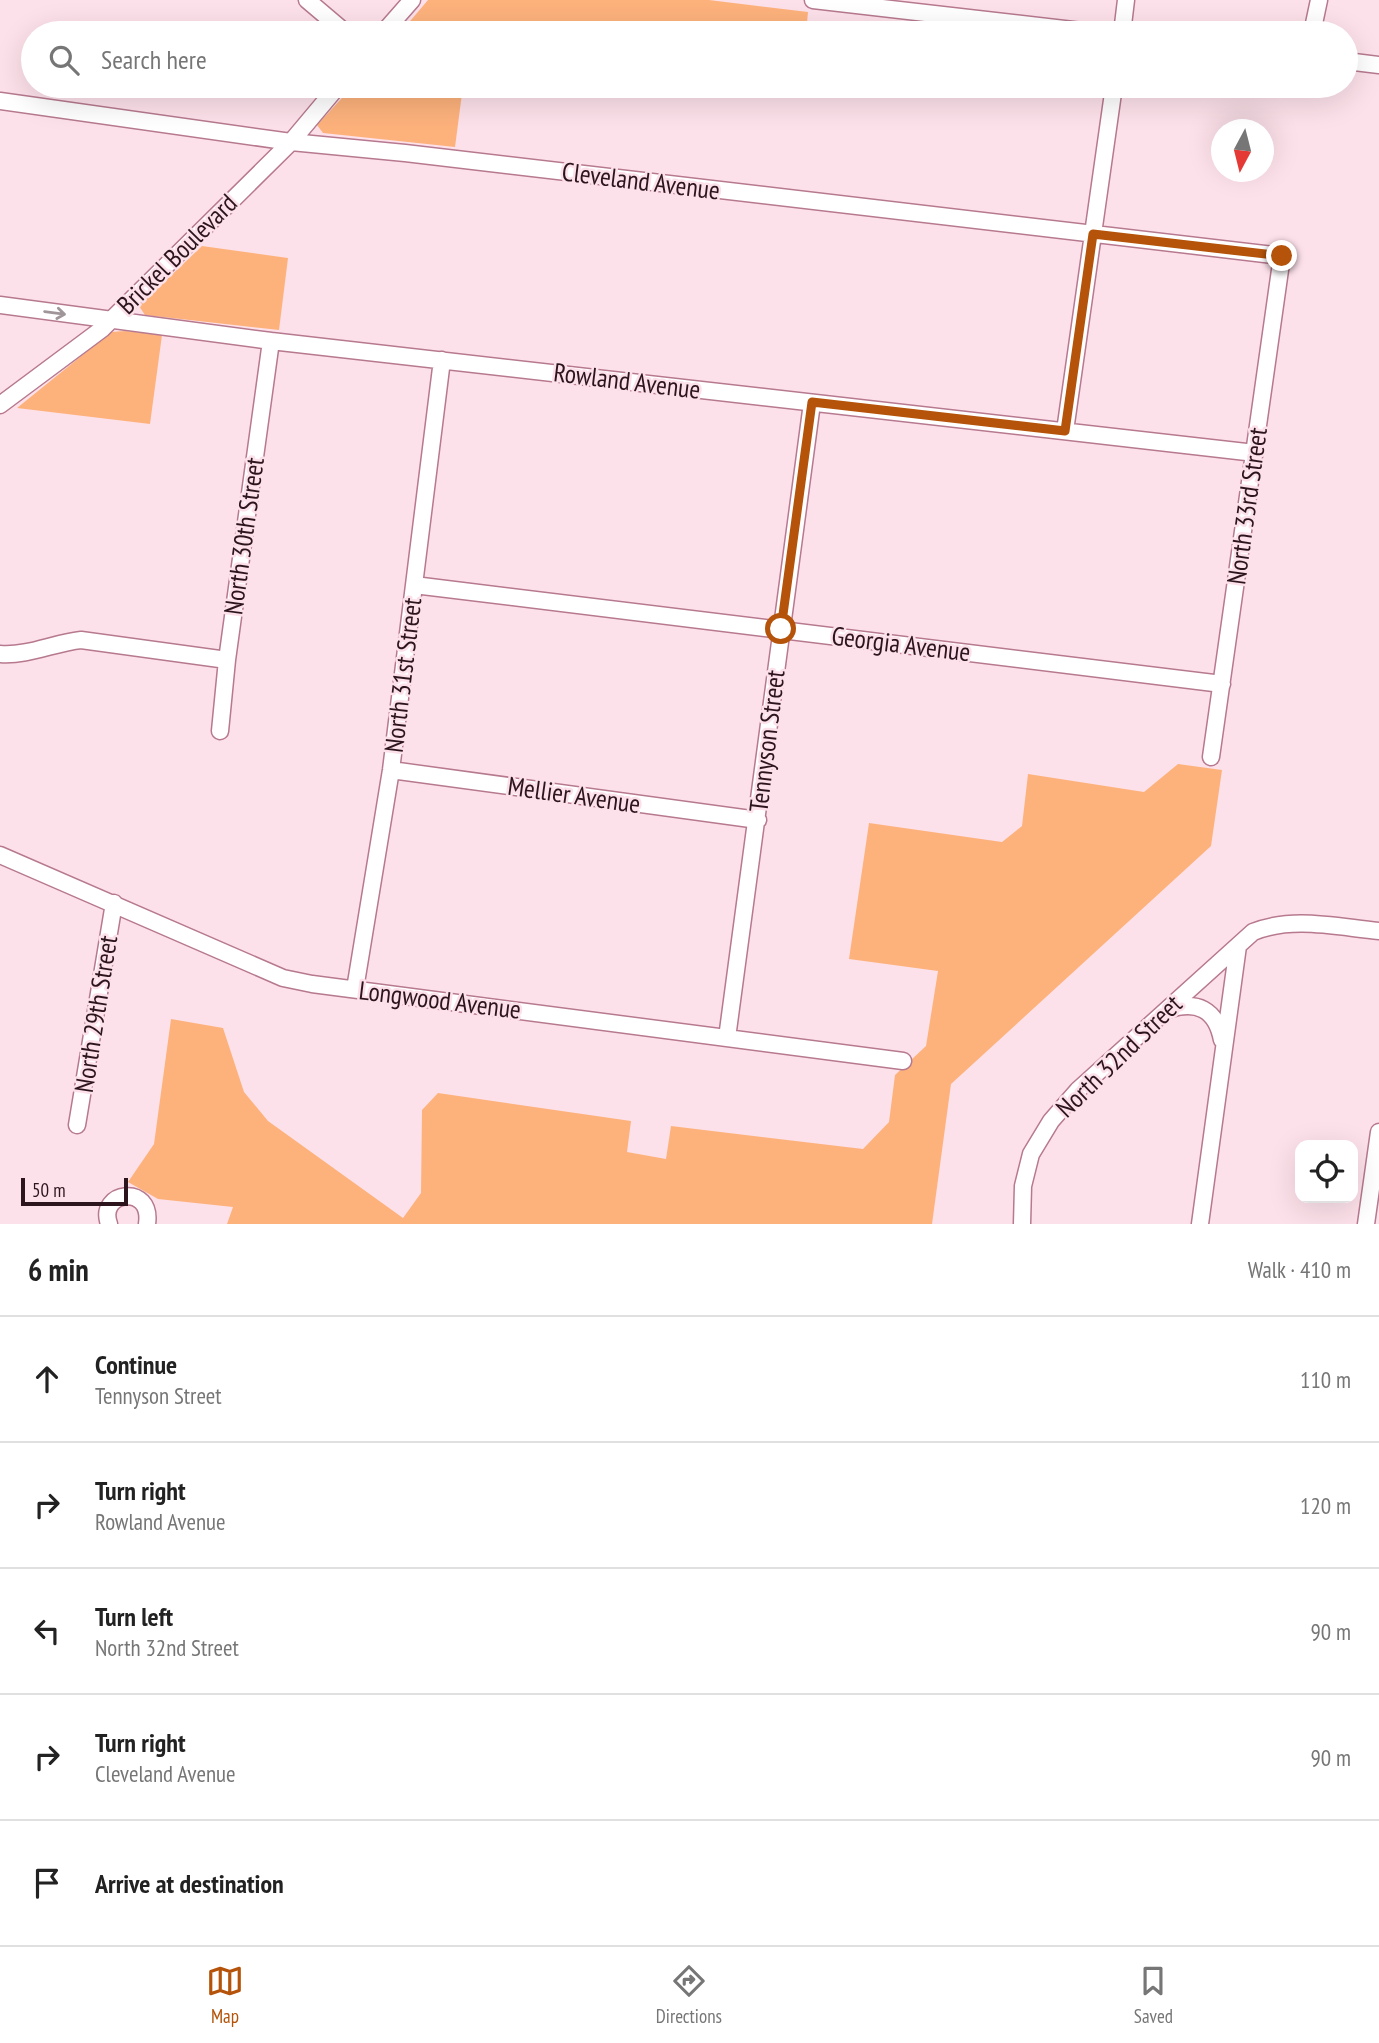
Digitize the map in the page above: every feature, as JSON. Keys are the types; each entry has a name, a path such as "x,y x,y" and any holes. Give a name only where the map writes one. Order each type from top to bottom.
{"street":[{"path":"306,0 331,21"},
{"path":"394,21 412,0"},
{"path":"813,0 995,21"},
{"path":"1123,21 1126,0"},
{"path":"1315,21 1319,0"},
{"path":"1358,62 1379,65"},
{"name":"Brickel Boulevard","path":"0,405 84,344 110,321 291,142 328,98"},
{"path":"1065,431 1112,98"},
{"name":"Cleveland Avenue","path":"0,101 291,142 419,154 1282,256"},
{"name":"North 33rd Street","path":"1211,757 1282,256"},
{"name":"Rowland Avenue","path":"0,305 271,341 1255,453"},
{"name":"North 30th Street","path":"220,731 227,660 271,341"},
{"name":"North 31st Street","path":"355,989 390,770 443,360"},
{"name":"Tennyson Street","path":"727,1038 812,402"},
{"name":"Georgia Avenue","path":"414,585 1222,684"},
{"path":"0,654 27,654 65,642 82,640 227,660"},
{"name":"Mellier Avenue","path":"390,770 758,820"},
{"name":"Longwood Avenue","path":"0,855 284,978 903,1062"},
{"name":"North 29th Street","path":"77,1125 114,903"},
{"path":"1200,1224 1238,946 1253,932 1272,924 1296,923 1379,931"},
{"name":"North 32nd Street","path":"1022,1224 1023,1186 1031,1154 1042,1135 1079,1090 1238,946"},
{"path":"1165,1011 1179,1006 1191,1006 1207,1011 1219,1023 1223,1043"},
{"path":"1371,1216 1379,1132"},
{"path":"109,1224 107,1217 111,1203 118,1197 130,1195 142,1202 148,1212 147,1224"}],"shaded area":[{"path":"428,0 709,0 808,12 807,21 410,21"},
{"path":"342,98 461,98 455,147 323,133 317,125"},
{"path":"202,246 288,258 279,330 145,315 139,306"},
{"path":"111,332 162,335 150,424 17,408"},
{"path":"1178,764 1222,770 1211,846 951,1084 932,1224 227,1224 233,1207 158,1199 128,1182 154,1144 171,1019 223,1028 244,1092 268,1121 403,1218 421,1193 422,1110 438,1093 631,1121 627,1152 666,1159 671,1126 863,1149 889,1122 895,1075 926,1046 938,971 849,959 869,823 1002,842 1022,826 1028,774 1144,792"}],"route":[{"path":"781,629 812,402 1065,431 1093,234 1282,256"}]}
